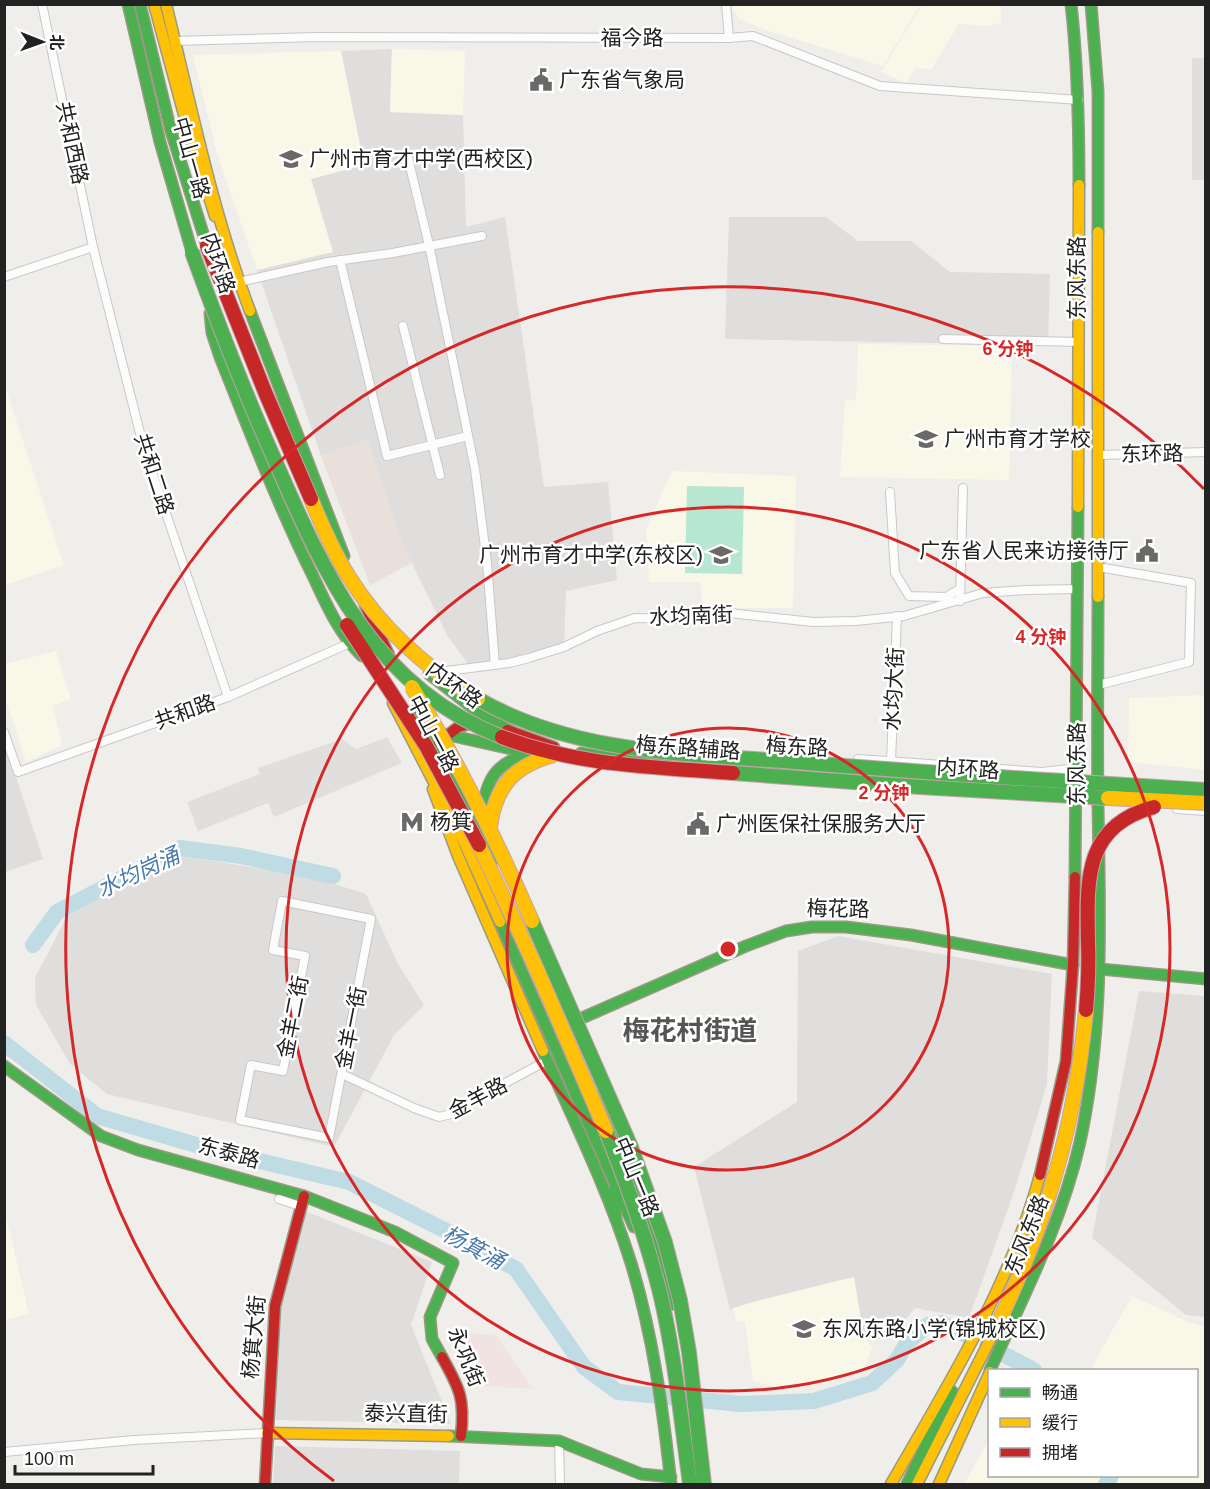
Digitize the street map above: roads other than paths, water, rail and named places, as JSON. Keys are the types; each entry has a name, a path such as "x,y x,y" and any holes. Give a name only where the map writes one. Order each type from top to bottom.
{"main road":[{"name":"内环路","path":"128,4 160,142 184,229 222,337 267,445 317,554 342,600 364,632 400,670 436,702 465,721 510,741 549,753 610,763 1040,795 1206,802"},
{"name":"中山一路","path":"133,4 169,162 211,292 288,487 373,664 475,867 633,1224 664,1339 684,1485"},
{"name":"内环路","path":"140,4 171,131 207,246 278,424 325,532 346,573 392,633 414,654 450,682 505,713 543,729 591,742 707,755 1206,790"},
{"path":"154,4 197,161 217,222 230,252"},
{"name":"中山一路","path":"166,4 203,156 239,282 320,496 373,623 398,672"},
{"name":"东风东路","path":"907,1485 1018,1241 1043,1162 1065,1060 1073,965 1077,798 1079,100 1077,54 1071,4"},
{"name":"东风东路","path":"918,1485 996,1356 1046,1247 1073,1169 1095,1062 1100,969 1098,91 1091,4"},
{"path":"211,292 210,313 215,343 292,531 319,589 350,643 373,664"},
{"path":"267,445 294,522 317,574 333,603 450,786 516,921 608,1133 640,1220 660,1295 670,1344 690,1485"},
{"path":"288,487 292,531"},
{"path":"346,573 375,628 447,742 482,809 640,1170 666,1243 680,1301 690,1361 704,1485"},
{"path":"346,609 374,640 442,739"},
{"path":"373,623 429,673 473,708 514,733"},
{"name":"中山一路","path":"411,698 442,739 635,1180 665,1284 673,1397 695,1485"},
{"path":"514,733 495,725 477,723 462,725 442,739 432,750 428,771 439,808 458,856 616,1219 673,1397 671,1481"},
{"name":"梅东路","path":"514,733 544,744 581,753 677,762 781,761 1037,783 1057,780 1077,768"},
{"name":"梅东路","path":"442,739 531,753 718,770 842,776 1077,798"},
{"path":"485,838 483,801 490,779 498,767 507,761 531,753"},
{"path":"516,921 493,860 490,833 494,800 513,774 525,765 544,757 563,754 707,755"},
{"path":"1002,777 1109,777 1206,781"},
{"path":"490,779 489,801 492,812 631,1131 657,1199 682,1281 695,1346 711,1485"},
{"path":"1098,794 1206,802"},
{"path":"1098,794 1206,795"},
{"path":"918,1485 1011,1298 1034,1244 1060,1166 1075,1101 1084,1038 1089,961 1088,877 1093,858 1113,828 1137,811 1169,806 1206,809"},
{"name":"梅花路","path":"582,1018 775,935 812,927 846,927 903,934 1073,965"},
{"path":"1100,969 1206,979"},
{"path":"527,984 561,1011 582,1018"},
{"path":"568,1076 582,1018"},
{"path":"582,1018 583,1058"},
{"name":"东泰路","path":"4,1066 101,1136 138,1150 395,1232 453,1263"},
{"path":"614,1178 616,1219"},
{"path":"635,1180 657,1199"},
{"name":"杨箕大街","path":"265,1485 275,1306 302,1201"},
{"name":"永巩街","path":"453,1263 430,1317 432,1339 456,1381 464,1408 461,1436"},
{"path":"891,1485 968,1352"},
{"path":"939,1485 988,1374"},
{"name":"泰兴直街","path":"267,1433 461,1436 559,1441 641,1474 671,1481"}],"street":[{"name":"共和西路","path":"42,4 93,247"},
{"path":"726,4 729,38"},
{"name":"福今路","path":"174,41 316,37 729,38 753,36 880,86 1079,100"},
{"path":"408,158 429,245 475,469 487,563 495,665"},
{"path":"239,282 340,260 393,253 482,236"},
{"path":"4,277 93,247"},
{"name":"共和二路","path":"93,247 143,445 228,697"},
{"path":"340,260 387,456 468,436"},
{"path":"404,326 440,476"},
{"path":"943,339 1078,342"},
{"name":"东环路","path":"1098,455 1206,452"},
{"path":"960,601 963,488"},
{"path":"890,492 895,573 909,596 946,597 960,589"},
{"path":"1098,567 1191,583 1189,662 1098,685"},
{"name":"水均南街","path":"429,673 516,662 564,647 606,627 635,618 684,619 706,614 729,613 765,615 813,622 856,621 897,616 983,593 1078,589"},
{"name":"水均大街","path":"891,761 897,616"},
{"name":"共和路","path":"4,732 18,772 228,697 350,643"},
{"path":"781,761 891,761 1042,772 1077,768"},
{"path":"1098,794 1206,809"},
{"name":"金羊一街","path":"240,1120 329,1138 342,1074 371,919 282,901"},
{"name":"金羊二街","path":"240,1120 250,1065 282,1071 289,1037 304,956 273,950 282,901"},
{"name":"金羊路","path":"342,1074 439,1118 455,1113 546,1061"},
{"path":"279,1199 302,1201"},
{"name":"泰兴直街","path":"4,1452 134,1440 267,1433"},
{"path":"559,1441 560,1485"}],"waterway":[{"name":"水均岗涌","path":"33,945 57,912 180,848 241,856 333,876"},
{"name":"杨箕涌","path":"4,1043 97,1116 217,1151 349,1182 516,1269 584,1367 618,1392 741,1404 814,1401 872,1383 897,1360 907,1343 928,1325 942,1323 969,1337"},
{"name":"杨箕涌","path":"987,1346 1032,1369"},
{"name":"杨箕涌","path":"1106,1484 1110,1477"}],"place":[{"name":"广东省气象局","path":"541,80"},
{"name":"广州市育才中学(西校区)","path":"291,159"},
{"name":"广州市育才学校","path":"926,439"},
{"name":"广东省人民来访接待厅","path":"1147,551"},
{"name":"广州市育才中学(东校区)","path":"721,555"},
{"name":"杨箕","path":"412,822"},
{"name":"广州医保社保服务大厅","path":"698,824"},
{"name":"东风东路小学(锦城校区)","path":"804,1329"}],"district":[{"name":"梅花村街道","path":"690,1031"}]}
